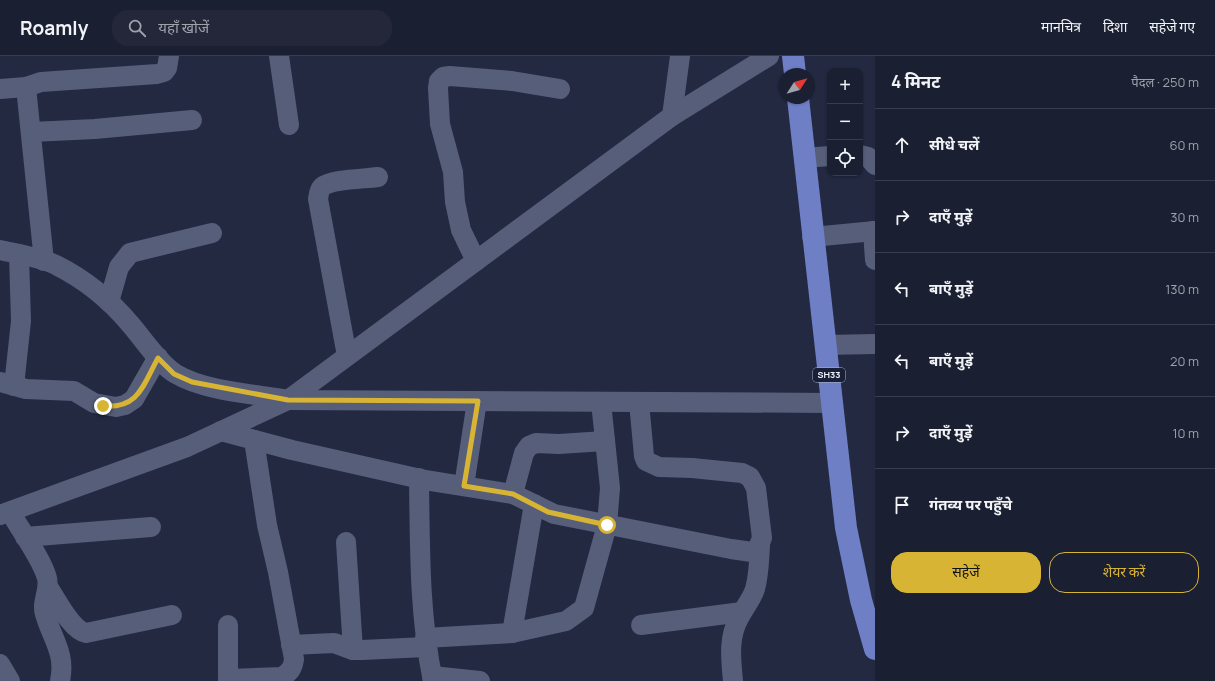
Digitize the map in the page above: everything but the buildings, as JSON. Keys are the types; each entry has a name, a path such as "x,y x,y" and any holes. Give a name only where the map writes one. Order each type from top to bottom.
{"main road":[{"path":"793,56 794,68"},
{"name":"SH33","path":"799,104 839,473 853,568 875,649"}],"street":[{"path":"0,89 26,87 41,82 157,74 164,72 167,68 169,56"},
{"path":"279,56 289,125"},
{"path":"672,116 680,56"},
{"path":"60,681 62,661 58,645 44,612 48,587 45,571 24,537 5,513 187,447 288,400 672,116 769,56"},
{"path":"476,261 461,230 455,202 453,172 440,124 439,81 443,77 450,76 512,81 560,89"},
{"path":"26,87 44,261"},
{"path":"31,132 95,129 192,120"},
{"path":"804,158 827,156"},
{"path":"863,156 868,157 875,165"},
{"path":"347,356 318,199 319,192 322,187 329,183 378,177"},
{"path":"812,237 874,231 875,260"},
{"path":"108,302 119,267 130,253 212,233"},
{"path":"158,358 134,399 125,405 116,407 94,403 74,391 26,389 7,384 21,321 9,252 55,265 82,281 108,302 130,324 158,358 174,374 192,382 288,400 832,403"},
{"path":"825,345 875,344"},
{"path":"464,486 478,401"},
{"path":"291,645 334,643 353,650 512,633 566,621 584,608 607,525 610,488 601,402"},
{"path":"639,402 644,456 646,462 652,465 742,473 750,477 756,488 762,538 758,578 755,590 734,628 731,639 730,655 733,681"},
{"path":"221,431 419,478 513,494 554,514 745,551 752,552 757,550 760,546"},
{"path":"228,625 228,680 282,677 289,673 293,667 291,645 278,572 266,525 254,440"},
{"path":"513,494 524,453 528,446 536,443 559,444 604,442"},
{"path":"419,478 420,563 425,643 432,679 480,681"},
{"path":"512,633 534,504"},
{"path":"24,537 151,527"},
{"path":"346,542 353,650"},
{"path":"48,587 80,632 86,633 172,615"},
{"path":"641,625 742,612"},
{"path":"0,664 10,681"}],"route":[{"path":"103,406 116,407 125,405 134,399 158,358 174,374 192,382 288,400 478,401 464,486 513,494 554,514 607,525"}]}
